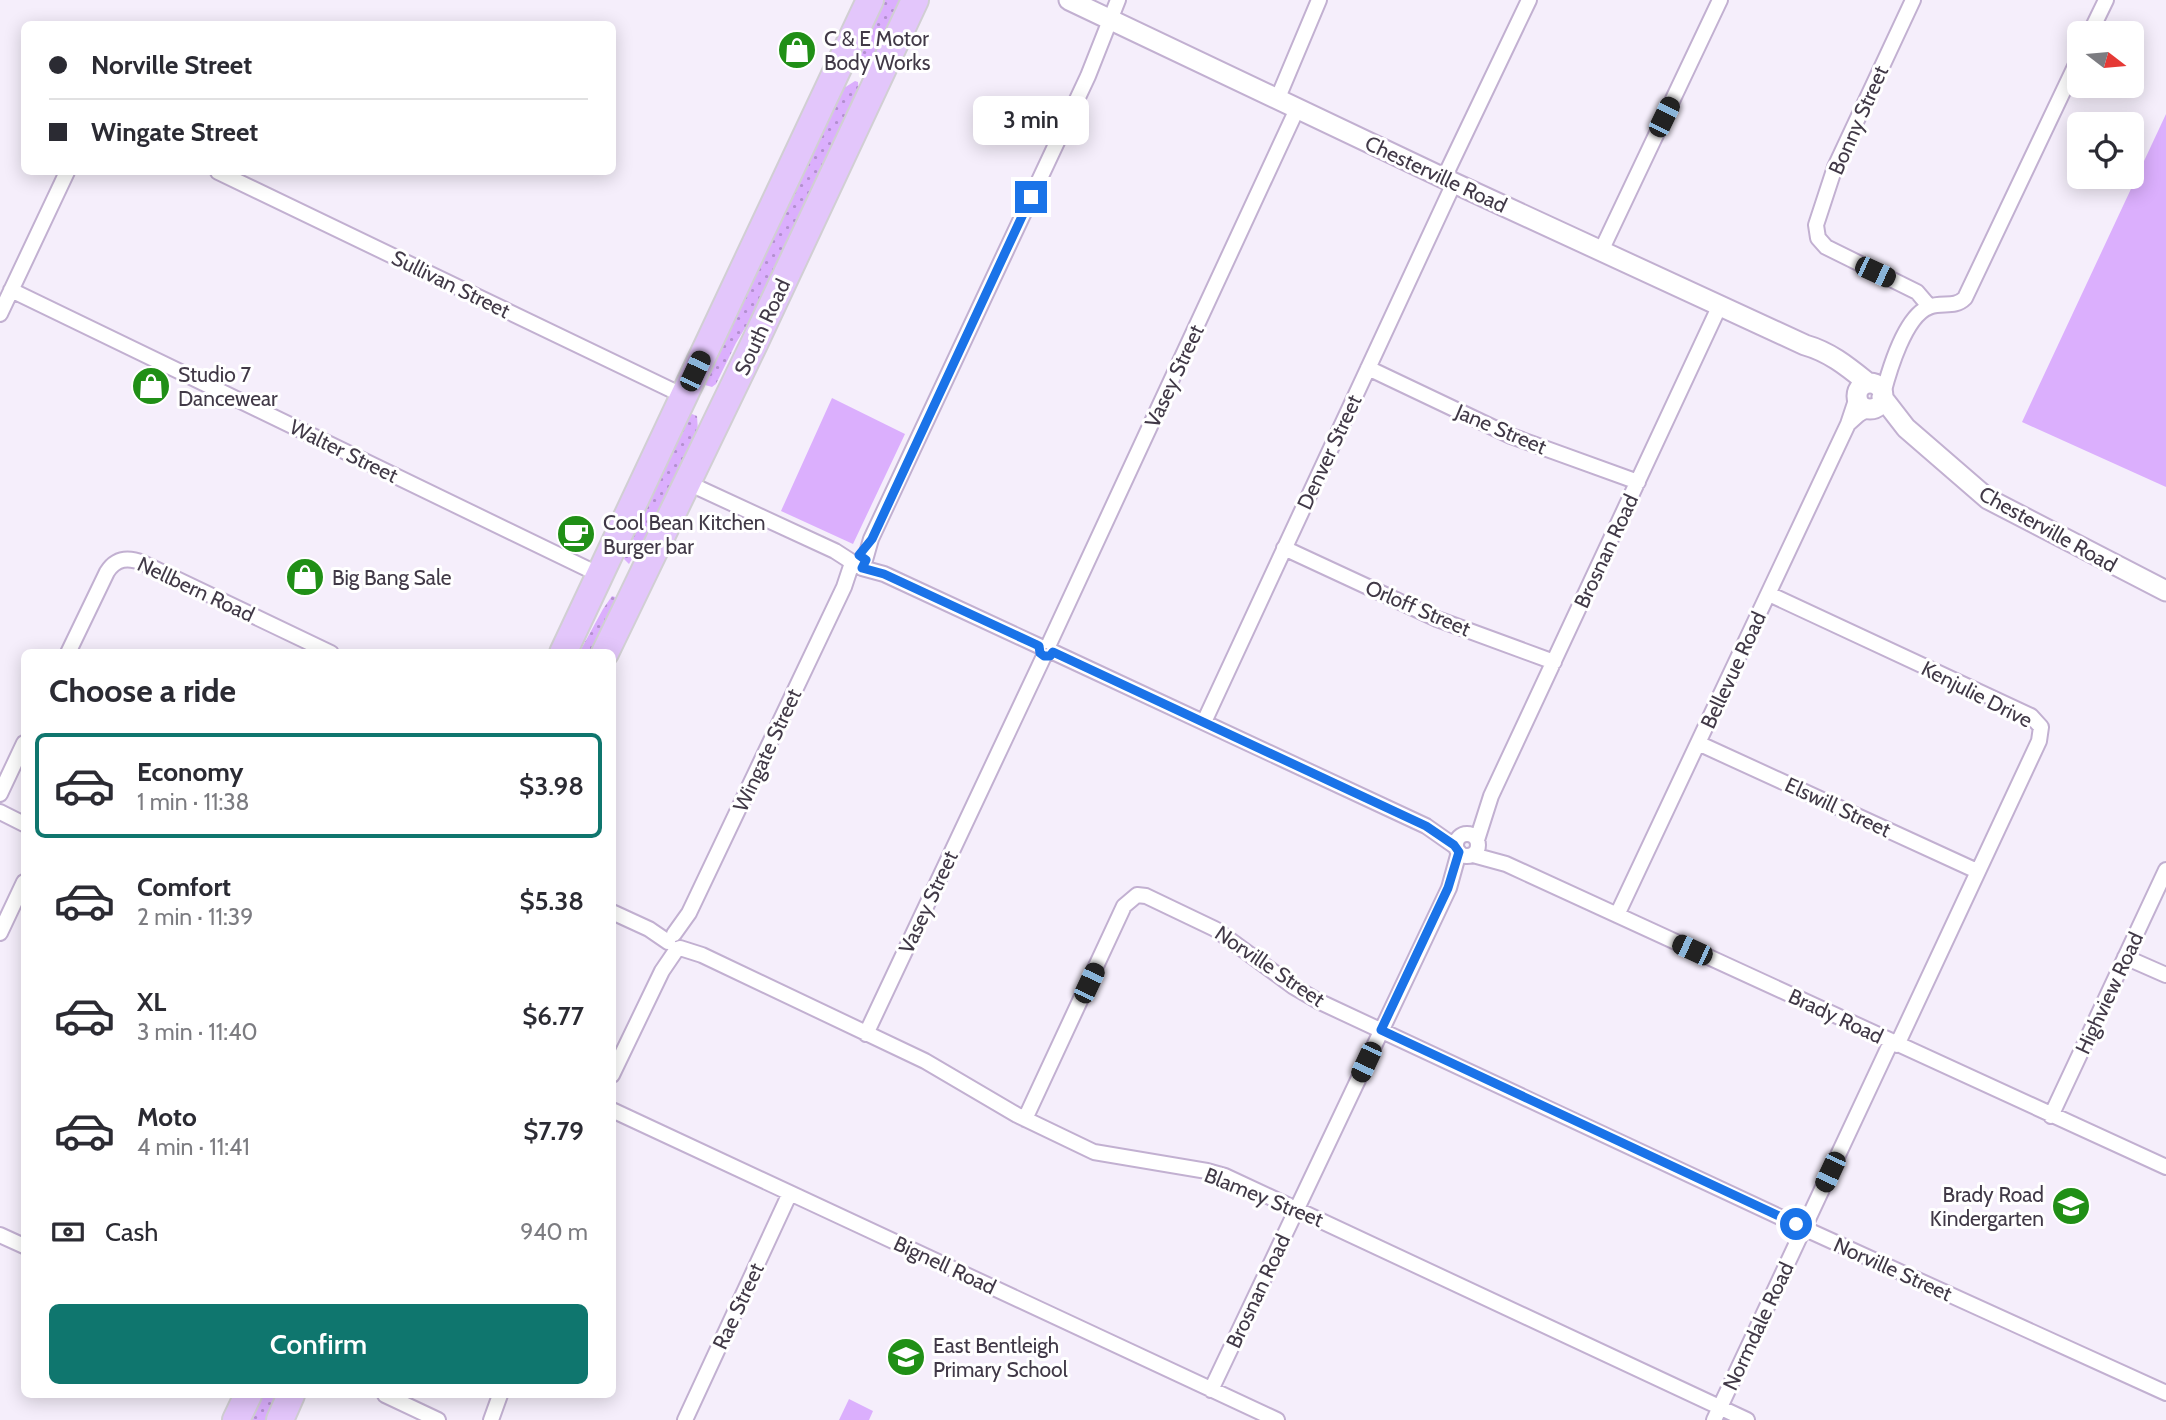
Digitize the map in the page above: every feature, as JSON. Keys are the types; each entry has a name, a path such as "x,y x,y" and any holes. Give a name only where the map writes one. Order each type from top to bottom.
{"highway":[{"name":"South Road","path":"564,649 870,0"},
{"name":"South Road","path":"607,649 721,414 915,0"},
{"path":"839,68 875,84"},
{"path":"684,396 721,414"},
{"path":"600,575 635,592"},
{"path":"236,1420 247,1398"},
{"path":"280,1420 290,1398"}],"street":[{"name":"Chesterville Road","path":"1069,0 1805,345 1870,396 1988,499 2166,592"},
{"name":"Wingate Street","path":"616,1067 844,586 872,539 1088,76 1118,0"},
{"path":"1278,100 1319,0"},
{"name":"Denver Street","path":"1204,722 1368,368 1529,0"},
{"path":"1601,251 1720,0"},
{"name":"Bonny Street","path":"1913,0 1835,167 1816,232 1821,243 1836,253 1917,292 1929,306"},
{"path":"2096,21 2106,0"},
{"path":"1870,396 1889,368 1915,316 1929,306 1956,305 1965,298 2067,83"},
{"name":"Vasey Street","path":"866,1034 1297,109"},
{"path":"0,314 66,175"},
{"name":"Sullivan Street","path":"224,175 684,396"},
{"name":"Walter Street","path":"11,290 600,575"},
{"name":"Brosnan Road","path":"1211,1390 1720,305"},
{"name":"Jane Street","path":"1368,368 1511,436 1638,482"},
{"name":"Bellevue Road","path":"1617,915 1848,424 1858,415 1870,396"},
{"name":"Brady Road","path":"688,483 1894,1044 2166,1167"},
{"name":"Orloff Street","path":"1284,548 1423,613 1554,662"},
{"name":"Nellbern Road","path":"70,649 107,572 115,562 127,559 143,563 323,649"},
{"name":"Kenjulie Drive","path":"1769,594 2031,716 2039,724 2039,741 1977,871"},
{"name":"Elswill Street","path":"1699,743 1977,871"},
{"path":"0,794 21,749"},
{"path":"0,812 21,822"},
{"name":"Highview Road","path":"2051,1116 2166,870"},
{"name":"Normdale Road","path":"1717,1414 1977,871"},
{"path":"0,933 21,888"},
{"name":"Norville Street","path":"1025,1119 1124,906 1136,895 1146,896 1215,929 1304,994 1804,1228 2166,1392"},
{"name":"Blamey Street","path":"616,914 925,1061 1025,1119 1094,1152 1217,1173 1297,1209 1717,1414 1746,1420"},
{"path":"2125,957 2166,975"},
{"name":"Bignell Road","path":"616,1116 790,1193 1277,1420"},
{"name":"Rae Street","path":"685,1420 790,1193"},
{"path":"0,1235 21,1245"},
{"path":"391,1398 438,1420"},
{"path":"491,1420 499,1398"}],"shaded area":[{"path":"885,0 900,0 869,73 857,69 856,65"},
{"path":"855,81 858,82 859,96 775,279 736,343 716,384 712,387 705,385 707,370 804,160 844,88"},
{"path":"2166,114 2166,487 2022,422 2131,189 2144,189 2144,161"},
{"path":"832,398 905,434 853,544 781,511"},
{"path":"692,414 697,416 698,431 672,491 629,564 624,559 629,536 687,417"},
{"path":"612,596 618,598 598,649 581,649"},
{"path":"258,1398 280,1398 269,1420 247,1420"},
{"path":"849,1399 873,1411 869,1420 839,1420"}],"place":[{"name":"C & E Motor Body Works","path":"797,50"},
{"name":"Studio 7 Dancewear","path":"151,386"},
{"name":"Cool Bean Kitchen Burger bar","path":"576,534"},
{"name":"Big Bang Sale","path":"305,577"},
{"name":"Brady Road Kindergarten","path":"2071,1206"},
{"name":"East Bentleigh Primary School","path":"906,1357"}],"route":[{"path":"1031,197 872,539 859,555 866,560 862,568 884,574 1035,644 1044,656 1050,656 1053,652 1426,826 1457,847 1458,858 1448,888 1381,1030 1796,1224"}]}
